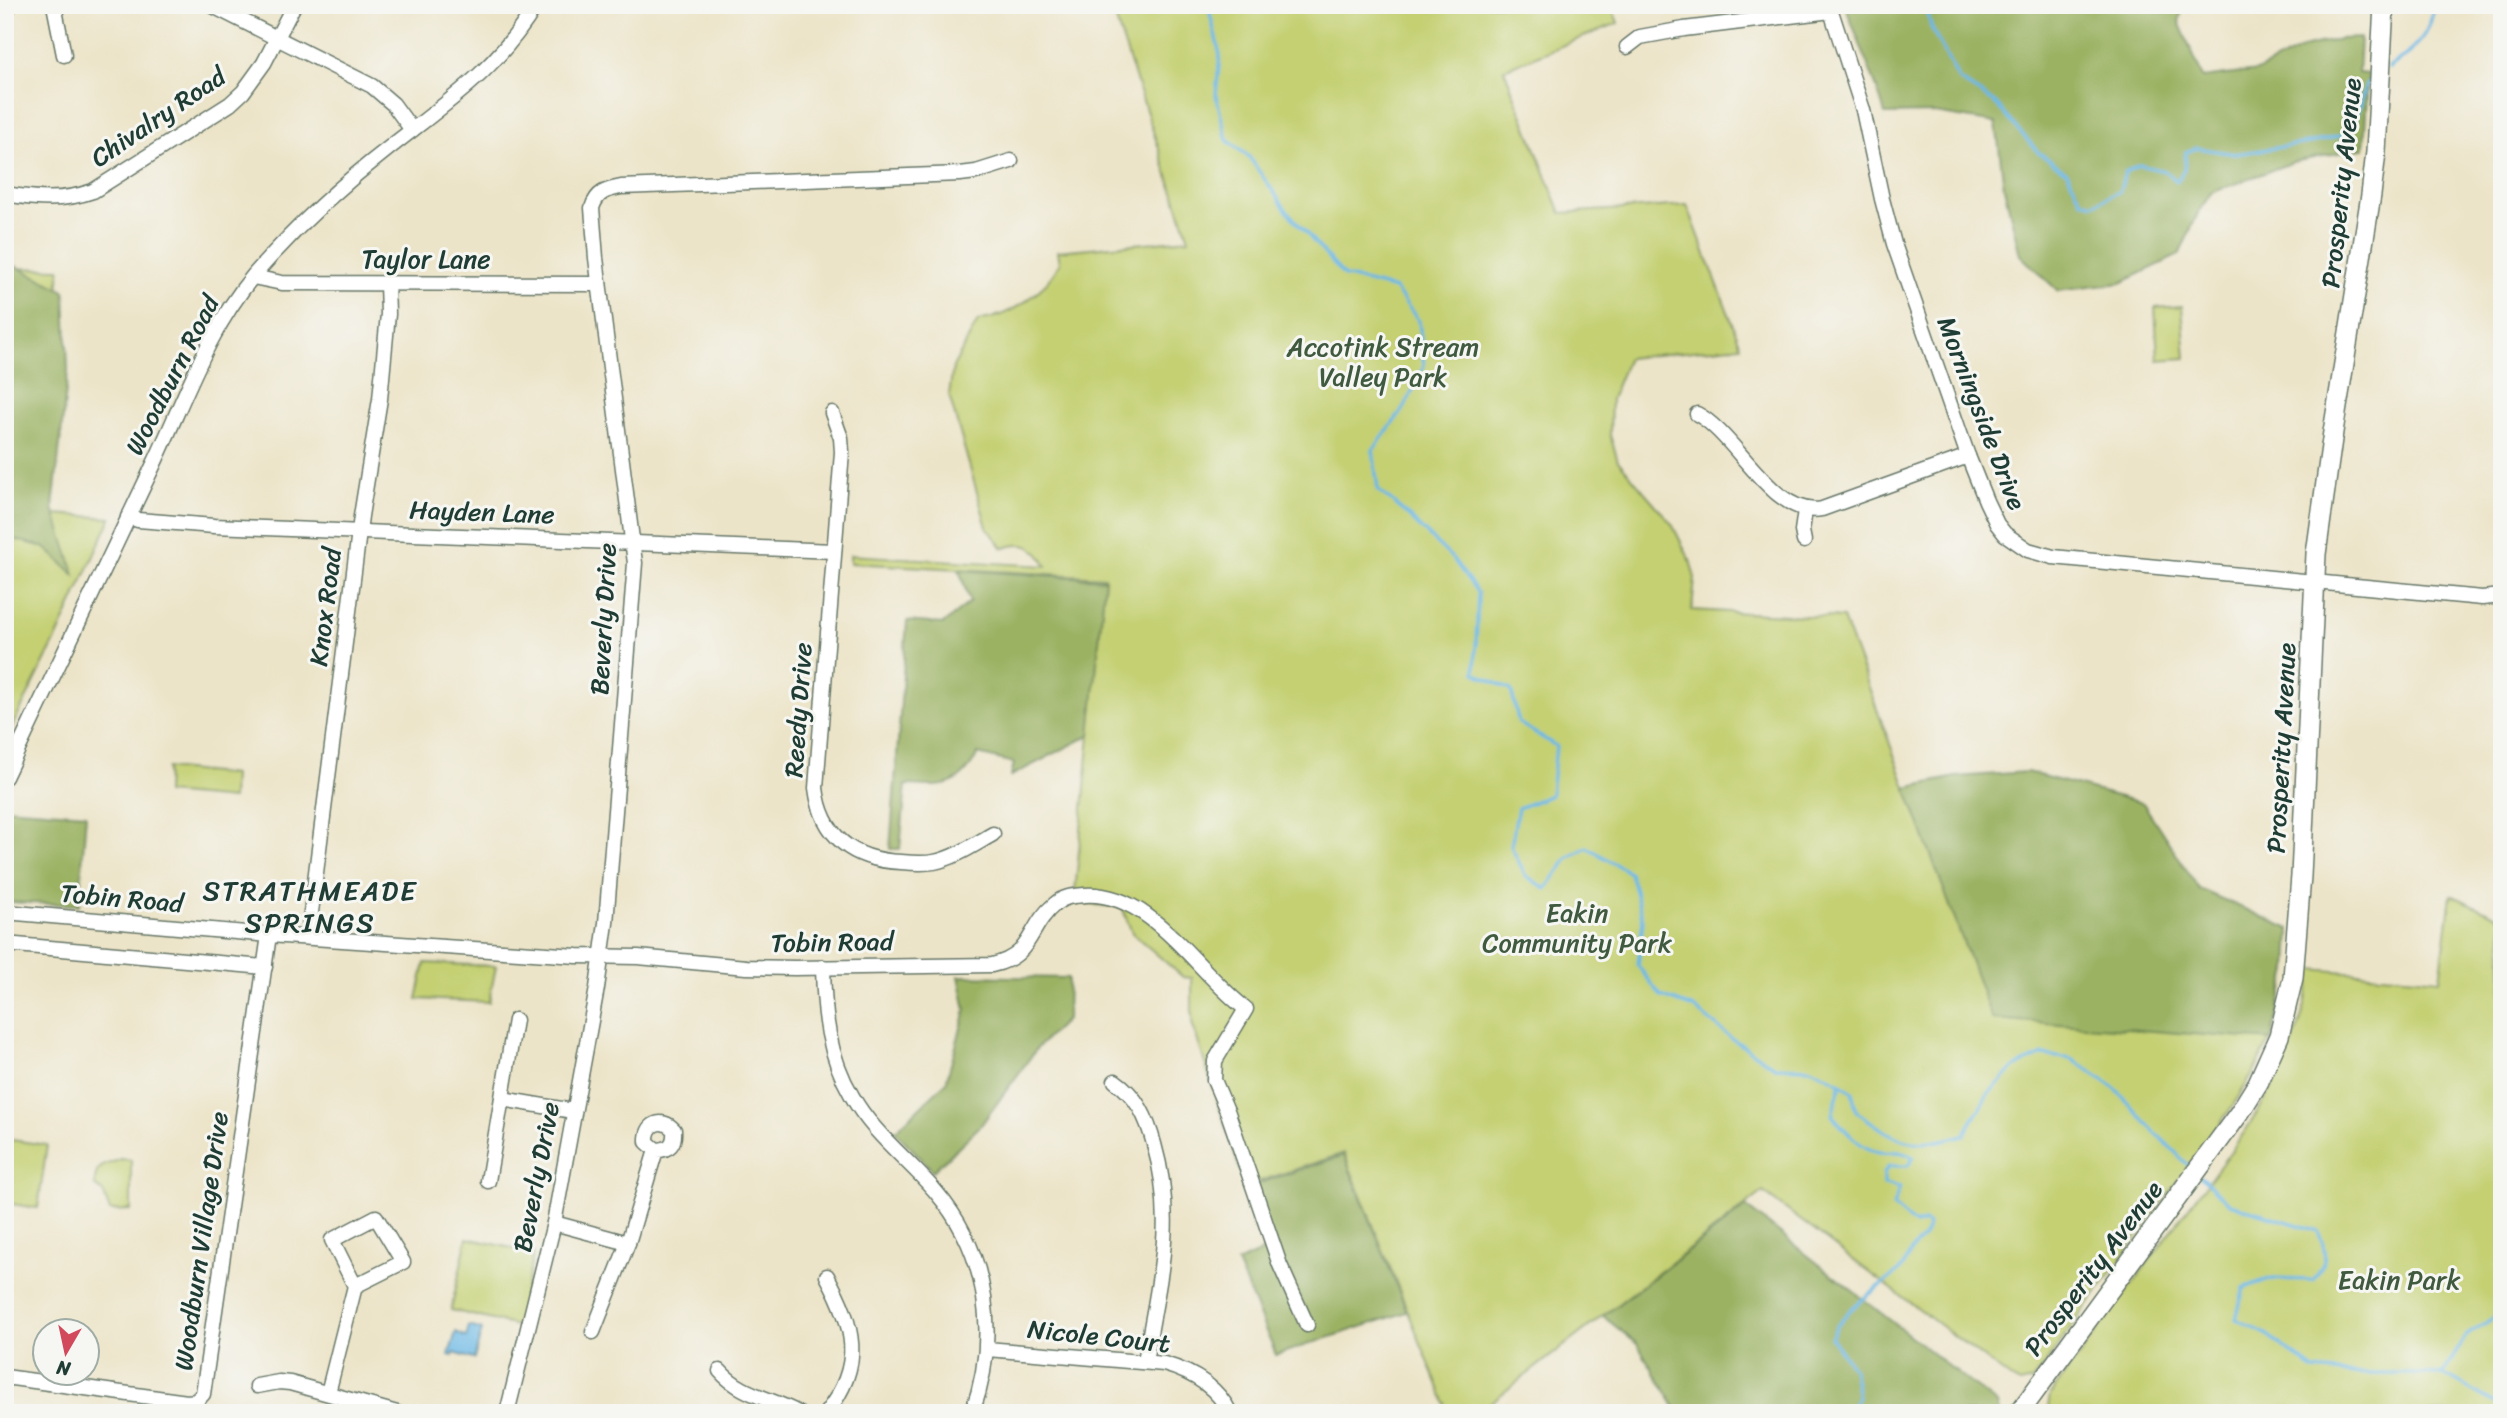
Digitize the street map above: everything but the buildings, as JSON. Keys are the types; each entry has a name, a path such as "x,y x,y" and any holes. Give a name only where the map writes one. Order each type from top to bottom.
{"main road":[{"name":"Prosperity Avenue","path":"2019,1413 2240,1112 2269,1062 2280,1036 2293,978 2301,876 2313,583 2333,432 2371,195 2384,5"}],"street":[{"path":"5,6 11,5"},
{"path":"54,5 64,55"},
{"path":"211,5 372,86 393,104 412,130"},
{"name":"Chivalry Road","path":"5,194 45,200 77,196 101,186 230,104 254,79 294,5"},
{"name":"Woodburn Road","path":"5,777 207,348 233,303 253,276 318,210 386,149 451,102 483,72 526,23 536,5"},
{"path":"1627,47 1640,37 1830,8"},
{"name":"Morningside Drive","path":"1830,8 1863,110 1894,244 1968,456 1997,524 2011,539 2028,550 2053,557 2106,564 2482,598 2502,596"},
{"name":"Beverly Drive","path":"507,1413 554,1223 601,957 635,563 599,284 592,208 595,191 640,186 960,174 1011,161"},
{"name":"Taylor Lane","path":"253,276 282,283 599,284"},
{"name":"Knox Road","path":"308,936 359,531 380,399 388,314 387,283"},
{"name":"Reedy Drive","path":"832,413 842,452 816,788 822,815 845,845 871,858 888,862 934,862 947,859 993,834"},
{"path":"1697,414 1714,426 1781,496 1805,510 1822,509 1968,456"},
{"path":"1804,541 1802,531 1805,510"},
{"name":"Hayden Lane","path":"128,517 202,525 834,551"},
{"name":"Tobin Road","path":"5,912 269,935 601,957 638,957 746,967 823,967 992,965 1017,955 1044,916 1060,899 1090,895 1124,901 1140,909 1165,931 1213,981 1246,1009 1215,1061 1214,1080 1280,1265 1307,1325"},
{"name":"Woodburn Village Drive","path":"5,1377 187,1402 196,1401 203,1394 269,935"},
{"path":"5,944 265,967"},
{"path":"823,967 827,1031 841,1075 862,1113 937,1193 963,1233 974,1256 985,1299 987,1349 980,1389 972,1413"},
{"path":"488,1181 515,1020"},
{"path":"1115,1082 1134,1098 1141,1109 1152,1136 1164,1187 1166,1241 1145,1362"},
{"path":"502,1100 573,1111"},
{"path":"593,1332 628,1243 656,1150"},
{"path":"328,1394 355,1286 332,1240 376,1217 403,1262 355,1286"},
{"path":"554,1223 628,1243"},
{"path":"826,1413 844,1387 852,1354 849,1322 827,1276"},
{"name":"Nicole Court","path":"987,1349 1172,1366 1195,1376 1218,1394 1230,1413"},
{"path":"720,1371 746,1392 798,1413"},
{"path":"257,1386 279,1382 328,1394 375,1410 397,1413"}],"green space":[{"path":"1111,5 1611,5 1618,23 1504,69 1561,213 1687,205 1741,346 1628,358 1611,399 1610,435 1618,461 1672,524 1690,560 1695,578 1692,610 1843,618 1992,1018 2271,1039 2234,1104 2032,1381 2020,1384 2014,1381 1763,1192 1477,1413 1449,1413 1344,1153 1245,1186 1192,1023 1192,978 1183,977 1132,933 1122,907 1074,903 1105,577 850,563 850,555 1047,566 1034,549 1024,545 1003,548 987,527 949,395 953,367 978,321 1003,314 1036,293 1060,263 1058,251 1189,239"},
{"path":"1845,5 2183,5 2179,22 2203,78 2257,71 2303,48 2339,39 2360,38 2358,73 2368,74 2364,148 2293,162 2211,193 2198,213 2179,255 2121,283 2058,291 2020,255 2004,187 1996,123 1935,113 1885,114"},
{"path":"5,261 65,291 68,371 53,508 75,575 44,547 5,537"},
{"path":"5,268 60,269 39,513 111,518 58,635 5,741"},
{"path":"2182,306 2186,358 2158,360 2155,308"},
{"path":"959,570 1105,579 1090,735 1011,776 1014,763 978,754 964,774 948,784 906,785 900,849 890,849 907,621 943,624 970,602"},
{"path":"167,768 233,775 232,799 166,793"},
{"path":"2027,772 2143,803 2199,889 2290,929 2288,970 2271,1040 1992,1019 1906,788 1955,777"},
{"path":"5,808 86,814 79,905 5,902"},
{"name":"Eakin Park","path":"2451,895 2502,918 2502,1413 2051,1413 2048,1407 2050,1395 2245,1132 2263,1103 2294,1041 2305,1007 2312,969 2440,980"},
{"path":"425,963 496,966 489,1002 417,999"},
{"path":"959,976 1068,978 1067,1019 1038,1047 981,1125 933,1171 895,1131 946,1082 966,1010"},
{"path":"5,1139 47,1145 38,1208 5,1203"},
{"path":"1344,1155 1407,1312 1276,1355 1237,1263 1266,1250 1245,1188"},
{"path":"121,1159 131,1160 131,1210 110,1211 103,1192 95,1186 95,1179 99,1169"},
{"path":"1746,1207 1997,1404 1999,1413 1679,1413 1637,1344 1603,1316"},
{"path":"467,1238 534,1253 517,1326 451,1310"}],"water":[{"path":"469,1326 482,1330 474,1359 454,1353 453,1356 449,1355 456,1332 466,1337"}],"waterway":[{"path":"1208,5 1220,55 1216,95 1227,140 1249,157 1287,211 1344,276 1395,289 1419,321 1424,366 1405,407 1373,450 1378,490 1453,559 1478,593 1475,673 1511,690 1519,723 1556,746 1551,795 1518,808 1511,846 1525,875 1546,889 1568,858 1587,847 1630,873 1643,920 1638,966 1661,996 1694,1008 1731,1038 1775,1067 1811,1068 1841,1083 1852,1092 1857,1112 1900,1139 1928,1142 1964,1135 1988,1094 2015,1067 2043,1055 2072,1059 2115,1088 2190,1167"},
{"path":"1926,5 1931,27 1959,80 1994,102 2039,153 2067,172 2081,200 2093,204 2120,191 2125,172 2139,165 2165,171 2177,181 2184,170 2186,152 2197,148 2235,154 2315,142 2348,134 2357,116 2366,85 2371,81"},
{"path":"2389,68 2420,41 2429,25 2433,5"},
{"path":"1841,1083 1832,1115 1866,1148 1880,1152 1899,1152 1913,1157 1908,1166 1889,1166 1884,1173 1884,1184 1900,1187 1893,1206 1915,1225 1924,1222 1928,1225 1924,1236 1911,1251 1902,1268 1843,1317 1831,1338 1853,1368 1858,1397 1848,1413"},
{"path":"2201,1177 2230,1204 2318,1231 2325,1257 2313,1280 2269,1279 2244,1288 2236,1319 2266,1334 2314,1370 2355,1374 2443,1374 2466,1336 2496,1316 2502,1315"},
{"path":"2443,1374 2502,1407"}],"district":[{"name":"STRATHMEADE SPRINGS","path":"310,906"}],"park label":[{"name":"Accotink Stream Valley Park","path":"1383,362"},
{"name":"Eakin Community Park","path":"1577,928"}]}
